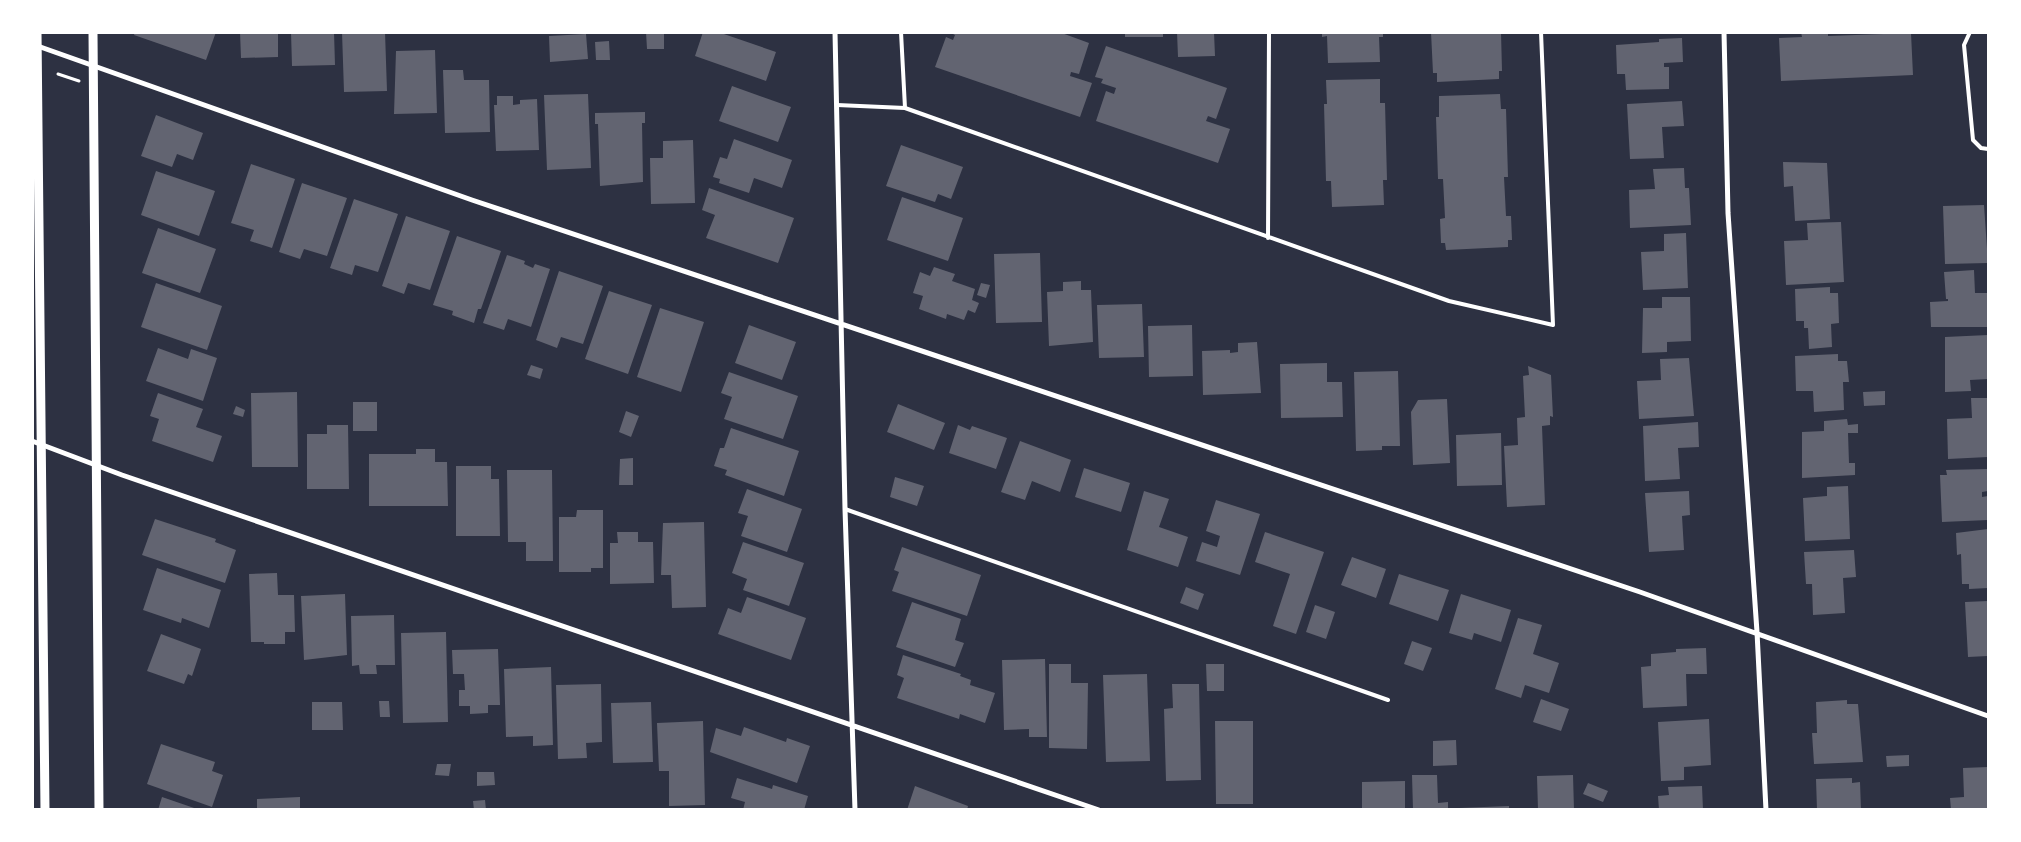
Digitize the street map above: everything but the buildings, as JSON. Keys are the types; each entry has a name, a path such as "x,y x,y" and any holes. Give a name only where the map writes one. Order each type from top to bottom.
{"street":[{"path":"37,32 35,44 36,443 45,810"},
{"path":"93,32 99,810"},
{"path":"835,32 845,508 855,810"},
{"path":"1724,32 1728,213 1757,632 1766,810"},
{"path":"35,44 472,200 1757,632 1988,716"},
{"path":"36,443 96,466 1099,810"}],"lane":[{"path":"901,32 905,108"},
{"path":"1268,238 1269,32"},
{"path":"837,105 905,108 1449,301 1553,325 1541,32"},
{"path":"1970,32 1964,45 1973,140 1981,148 1988,150"},
{"path":"845,508 1388,700"}],"path":[{"path":"58,74 84,82"}]}
